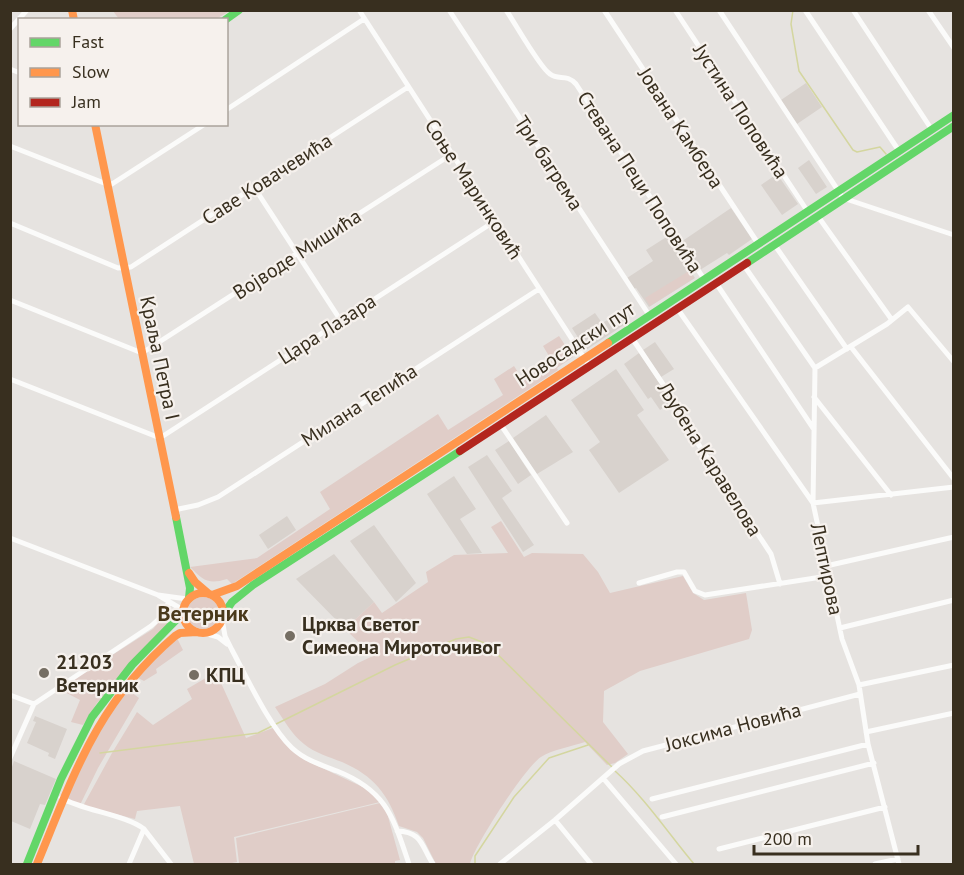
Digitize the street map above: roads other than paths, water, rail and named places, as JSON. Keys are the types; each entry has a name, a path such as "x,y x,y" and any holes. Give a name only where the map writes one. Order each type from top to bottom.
{"main road":[{"name":"Новосадски пут","path":"223,617 232,602 253,585 716,283 817,215 841,194 898,152 954,115"},
{"name":"Краља Петра I","path":"95,126 190,588 188,599"},
{"name":"Новосадски пут","path":"211,594 237,586 808,212 954,126"},
{"path":"37,864 95,731 110,706 132,677 175,636 180,633 214,630 223,617 221,605 195,582 185,566"},
{"path":"27,864 83,732 99,706 125,673 175,624 188,599 198,593 211,594"},
{"path":"182,612 186,624 200,633"}],"street":[{"name":"Соње Маринковић","path":"359,10 590,367"},
{"name":"Три багрема","path":"448,10 649,315"},
{"name":"Стевана Пеци Поповића","path":"506,10 546,70 556,77 568,77 576,84 704,279"},
{"name":"Јована Камбера","path":"604,10 759,244"},
{"name":"Јустина Поповића","path":"675,10 808,212"},
{"path":"719,10 841,194 954,235"},
{"path":"805,10 898,152"},
{"path":"853,10 932,130"},
{"path":"928,10 954,48"},
{"path":"228,109 364,19"},
{"name":"Саве Ковачевића","path":"125,268 131,267 408,87"},
{"path":"10,146 108,184 117,183 202,126"},
{"name":"Војводе Мишића","path":"142,353 452,154"},
{"path":"254,187 341,321"},
{"path":"817,215 892,320"},
{"name":"Цара Лазара","path":"160,438 495,221"},
{"path":"10,223 118,268 125,268"},
{"path":"774,244 849,348 954,479"},
{"path":"743,264 815,368 813,503 954,487"},
{"path":"716,283 813,429"},
{"name":"Милана Тепића","path":"174,510 198,505 218,497 539,289"},
{"path":"10,300 142,353"},
{"path":"815,368 892,320 908,307 954,362"},
{"name":"Лептирова","path":"677,308 813,503 842,639 859,686 868,744 898,862"},
{"name":"Љубена Каравелова","path":"632,338 679,408 685,424 771,554 780,584"},
{"path":"10,379 160,438"},
{"path":"814,397 891,495"},
{"path":"501,425 567,523"},
{"path":"826,566 954,537"},
{"path":"10,538 158,595 182,612"},
{"path":"639,583 684,572 695,591 705,596 828,576"},
{"path":"158,595 188,599"},
{"path":"840,628 954,600"},
{"path":"10,758 34,704 155,624 169,602"},
{"path":"223,617 225,636 231,650 285,741 302,755 359,781 369,788 389,811 409,864"},
{"path":"200,633 221,639 231,650"},
{"path":"859,686 954,665"},
{"name":"Јоксима Новића","path":"500,864 613,769 643,751 860,694"},
{"path":"10,695 34,704"},
{"path":"866,732 954,713"},
{"path":"652,799 868,744"},
{"path":"662,817 874,764"},
{"path":"603,778 676,864"},
{"path":"56,795 80,807 132,822 144,829 171,864"},
{"path":"719,849 885,807"},
{"path":"555,820 591,864"},
{"path":"129,864 144,829"},
{"path":"397,831 413,833 417,836 433,864"},
{"path":"507,858 513,864"},
{"path":"875,864 898,862"}],"waterway":[{"path":"793,10 791,24 799,71 853,150 857,152 880,147 886,154"},
{"path":"100,753 258,733 395,665 456,639 469,637 487,644 612,767"},
{"path":"475,864 475,856 514,797 549,758 588,745"},
{"path":"615,771 646,804 694,864"}],"place":[{"name":"Црква Светог Симеона Мироточивог","path":"290,636"},
{"name":"21203 Ветерник","path":"44,673"},
{"name":"КПЦ","path":"194,675"}],"district":[{"name":"Ветерник","path":"203,613"}]}
